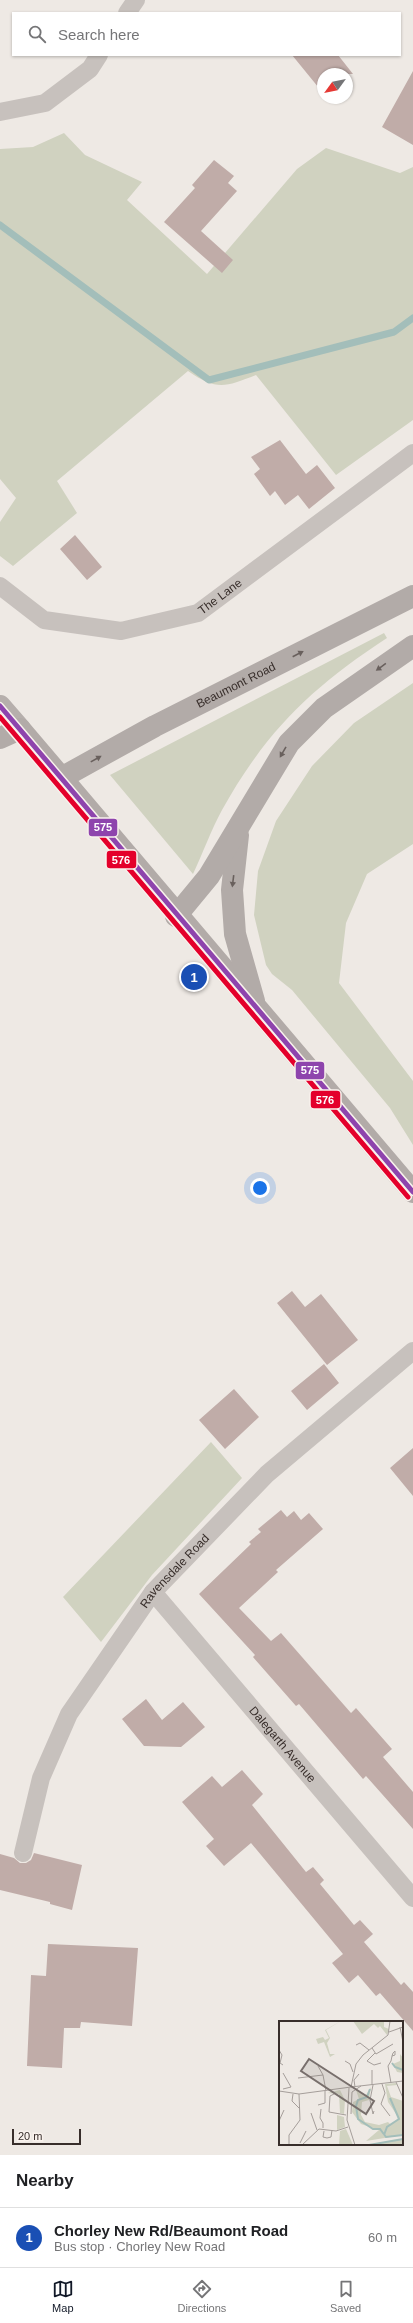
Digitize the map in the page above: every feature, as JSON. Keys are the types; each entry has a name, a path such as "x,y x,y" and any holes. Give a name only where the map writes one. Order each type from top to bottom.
{"highway":[{"name":"Beaumont Road","path":"61,778 155,726 413,596"},
{"path":"176,916 209,876 239,828 288,743 324,708 413,646"},
{"path":"0,738 20,729 176,916 413,1192"},
{"path":"239,828 232,890 234,934 256,1010"}],"main road":[{"path":"0,706 20,729"}],"street":[{"path":"128,12 136,0"},
{"path":"0,112 45,103 90,69 98,56"},
{"name":"The Lane","path":"0,586 44,620 121,631 198,613 413,453"},
{"name":"Ravensdale Road","path":"22,1853 41,1778 69,1714 153,1592 267,1474 413,1351"},
{"name":"Dalegarth Avenue","path":"153,1592 413,1898"}],"green space":[{"path":"64,133 85,155 142,182 127,200 207,274 297,169 326,148 400,173 413,167 413,420 336,475 256,375 229,384 221,385 206,382 188,371 57,481 77,513 13,566 0,556 0,522 16,498 0,479 0,149 33,147"},
{"path":"384,633 387,638 360,656 313,693 274,734 256,757 222,810 193,874 110,775"},
{"path":"413,683 413,844 367,874 346,923 339,983 413,1081 413,1145 390,1108 292,990 272,974 266,965 254,915 258,871 276,821 312,766 354,723"},
{"path":"211,1442 242,1478 152,1575 101,1642 63,1597"}],"building":[{"path":"293,56 339,56 348,68 317,68 317,86"},
{"path":"413,71 413,145 382,127"},
{"path":"214,160 234,176 228,183 237,191 201,231 233,260 222,273 164,222 195,188 192,185"},
{"path":"280,440 306,474 317,465 335,488 309,509 298,495 285,505 275,491 270,496 254,474 260,469 251,457"},
{"path":"75,535 102,567 87,580 60,549"},
{"path":"292,1291 305,1307 321,1294 358,1340 327,1365 277,1303"},
{"path":"324,1364 339,1383 307,1410 291,1391"},
{"path":"234,1389 259,1417 225,1449 199,1420"},
{"path":"413,1448 413,1496 390,1468"},
{"path":"281,1510 287,1517 294,1511 301,1520 309,1513 323,1529 276,1570 278,1572 239,1608 271,1641 281,1633 351,1713 356,1708 392,1749 383,1757 413,1792 413,1829 366,1776 363,1779 299,1704 296,1706 253,1657 255,1655 199,1594 251,1544 249,1542 261,1532 258,1529"},
{"path":"146,1699 162,1720 183,1702 205,1727 181,1747 144,1746 122,1719"},
{"path":"242,1770 263,1794 252,1805 306,1872 313,1867 324,1880 320,1884 354,1925 360,1920 373,1934 364,1942 401,1985 404,1982 413,1992 413,2031 380,1993 376,1996 358,1975 349,1983 332,1963 343,1954 251,1843 224,1866 206,1846 214,1839 182,1802 212,1776 222,1787"},
{"path":"34,1853 82,1865 72,1910 50,1904 50,1902 0,1890 0,1854 14,1858 20,1863 26,1863 31,1860"},
{"path":"48,1944 138,1948 132,2026 81,2022 80,2028 64,2028 62,2068 27,2066 31,1975 46,1976"}],"waterway":[{"path":"0,225 209,380 394,332 413,318"}],"transit line":[{"name":"575","path":"0,706 413,1192"},
{"name":"576","path":"0,717 408,1197"}],"place":[{"name":"Chorley New Rd/Beaumont Road","path":"194,977"}]}
